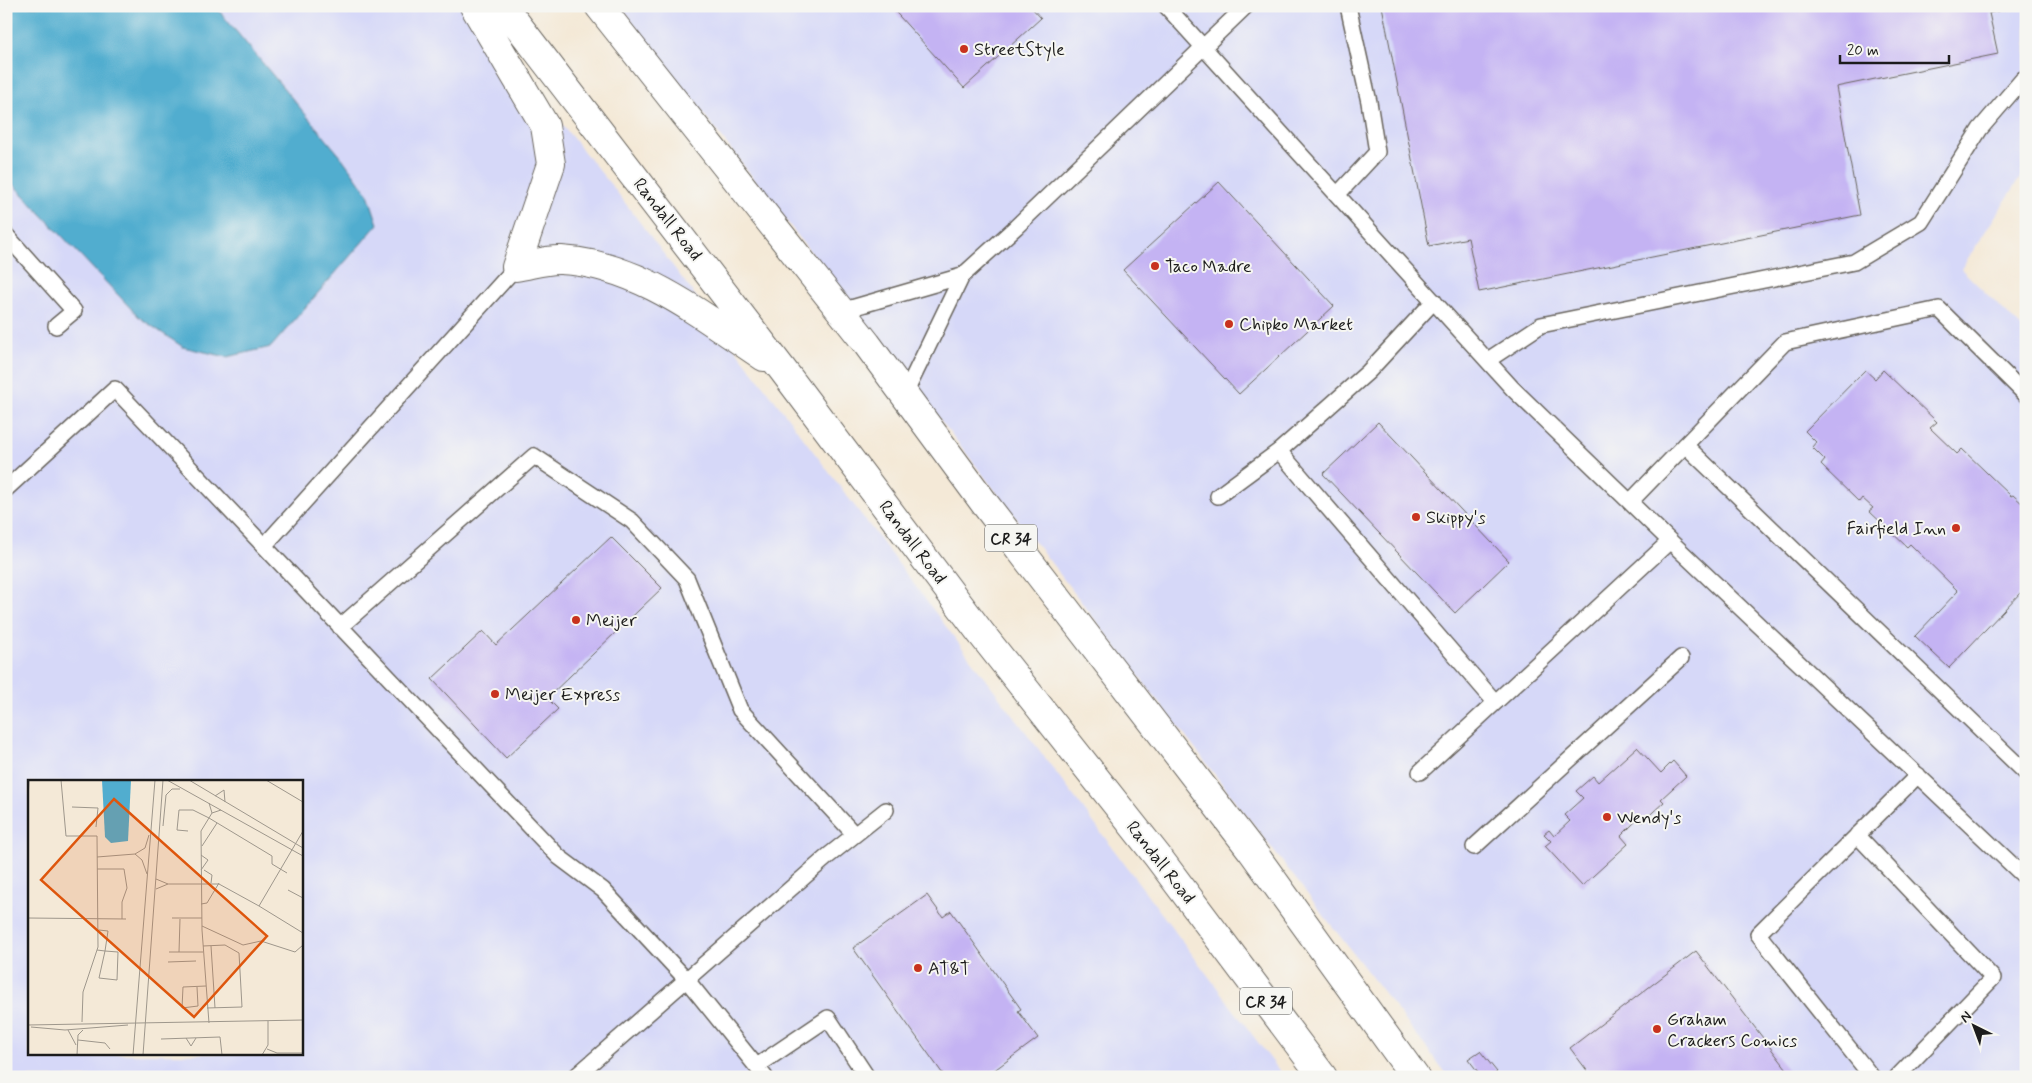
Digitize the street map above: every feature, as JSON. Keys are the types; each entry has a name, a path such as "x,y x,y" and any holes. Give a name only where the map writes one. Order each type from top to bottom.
{"main road":[{"path":"474,6 545,126 551,164 516,267 560,259 606,266 657,286 782,369"},
{"name":"Randall Road","path":"503,6 782,369 980,632 1158,857 1322,1077"},
{"name":"CR 34","path":"604,11 905,394 985,504 1252,851 1415,1077"}],"lane":[{"path":"1166,6 1513,388 1670,541 2026,878"},
{"path":"905,394 962,276 1016,227 1246,6"},
{"path":"1338,194 1377,152 1369,102 1348,6"},
{"path":"1488,360 1541,325 1854,262 1921,222 1980,129 2023,80 2026,79"},
{"path":"6,235 74,311 56,326"},
{"path":"265,545 516,267"},
{"path":"841,311 962,276"},
{"path":"1218,496 1279,451 1368,372 1434,301"},
{"path":"1630,502 1785,342 1939,309 2026,395"},
{"path":"6,489 115,389 559,857 603,890 686,979 761,1071 828,1018 868,1077"},
{"path":"1685,445 2026,773"},
{"path":"1279,451 1495,702"},
{"path":"340,627 534,456 632,521 686,580 740,710 854,834"},
{"path":"1420,772 1670,541"},
{"path":"1474,847 1681,658"},
{"path":"1872,1077 1758,934 1918,775"},
{"path":"576,1077 854,834 886,810"},
{"path":"1857,835 1993,978 1898,1077"}],"shaded area":[{"path":"6,6 465,6 616,191 1010,711 1284,1077 6,1077"},
{"path":"620,6 2026,6 2026,169 1961,269 2026,332 2026,1077 1449,1077"}],"water":[{"path":"6,6 215,6 342,158 368,194 378,224 271,347 227,357 183,347 140,318 6,177"}],"building":[{"path":"890,6 1030,6 1041,18 964,88"},
{"path":"1382,6 2017,7 1989,13 1998,54 1836,87 1860,215 1479,292 1468,238 1429,246"},
{"path":"1219,182 1334,306 1239,394 1123,270"},
{"name":"Fairfield Inn","path":"1865,370 1875,379 1883,370 1937,422 1930,428 1957,454 1962,449 2011,496 2013,495 2026,507 2026,595 2022,591 1949,668 1915,636 1958,591 1910,544 1907,547 1869,511 1873,508 1862,498 1859,502 1821,465 1825,460 1812,447 1816,442 1805,431"},
{"name":"Skippy's","path":"1378,422 1509,561 1455,613 1323,474"},
{"name":"Meijer","path":"611,537 662,588 547,698 558,709 506,758 432,679 483,631 496,645"},
{"name":"Wendy's","path":"1637,747 1661,773 1673,761 1686,776 1661,799 1664,802 1642,822 1637,820 1621,836 1628,844 1582,886 1545,846 1551,841 1544,834 1549,830 1554,836 1570,821 1564,815 1583,798 1576,791 1593,776 1598,782"},
{"path":"927,895 943,917 951,911 1021,1009 1018,1011 1038,1038 985,1077 945,1077 853,948"},
{"path":"1696,951 1793,1077 1592,1077 1570,1048"},
{"path":"1480,1051 1497,1072 1491,1077 1482,1077 1468,1059"}],"place":[{"name":"StreetStyle","path":"964,49"},
{"name":"Taco Madre","path":"1155,266"},
{"name":"Chipko Market","path":"1229,324"},
{"name":"Skippy's","path":"1416,517"},
{"name":"Fairfield Inn","path":"1956,528"},
{"name":"Meijer","path":"576,620"},
{"name":"Meijer Express","path":"495,694"},
{"name":"Wendy's","path":"1607,817"},
{"name":"AT&T","path":"918,968"},
{"name":"Graham Crackers Comics","path":"1657,1029"}]}
